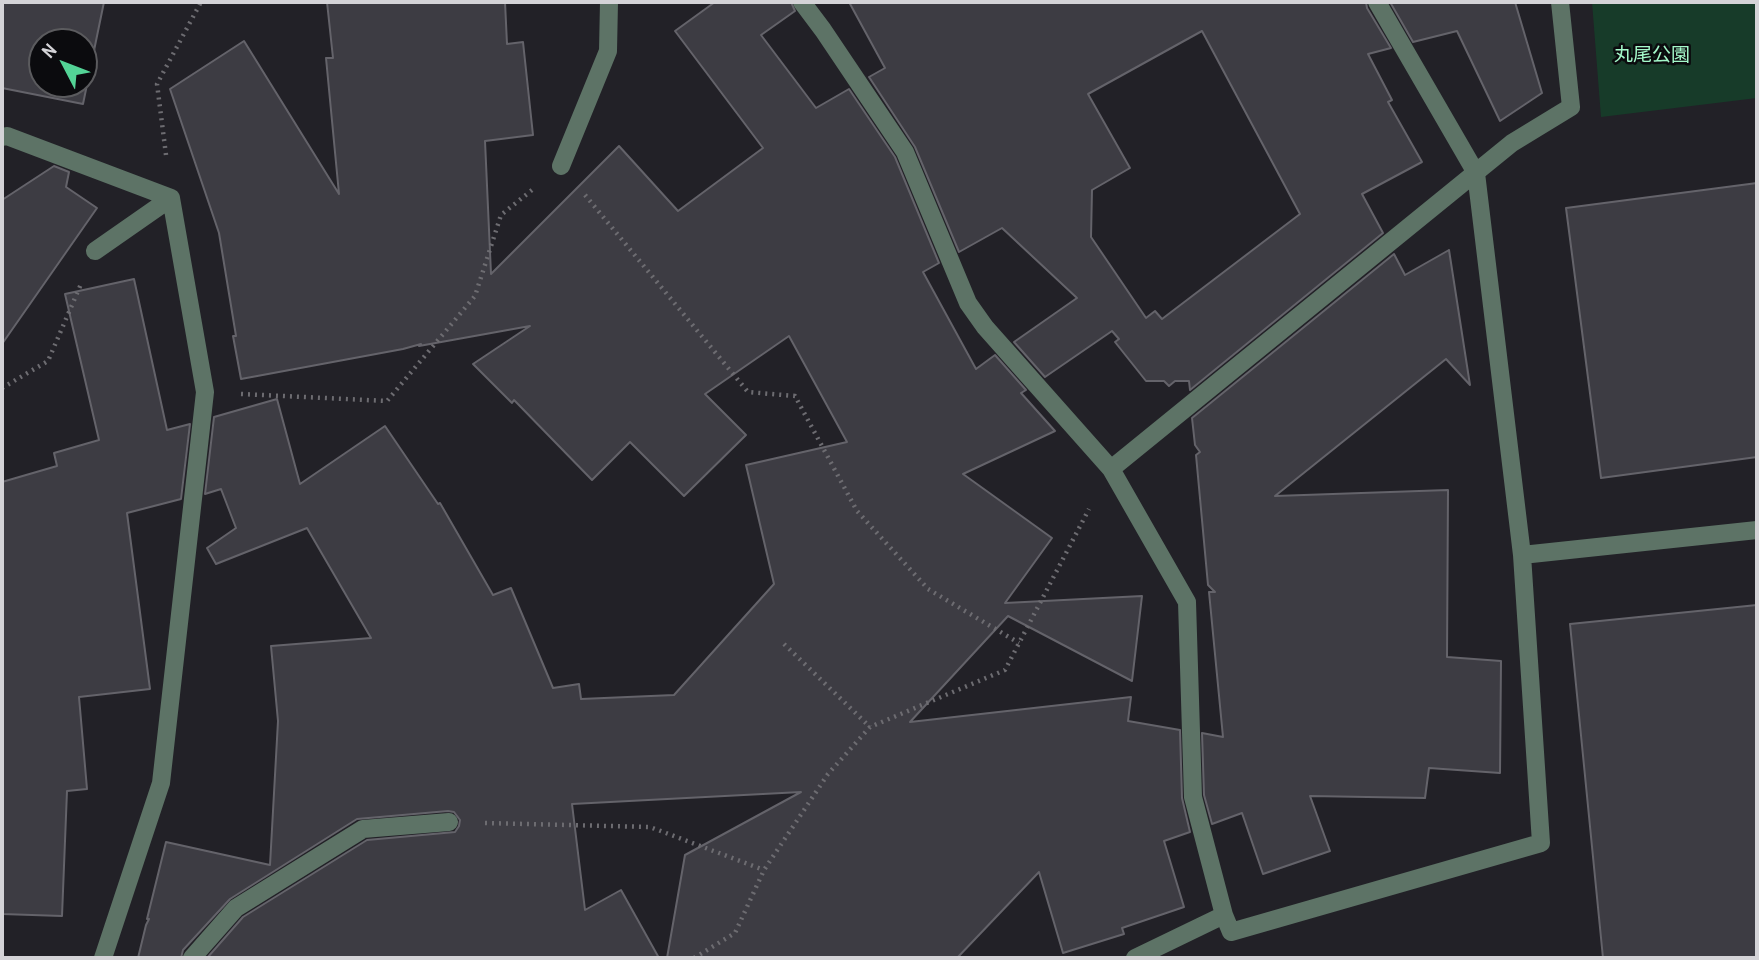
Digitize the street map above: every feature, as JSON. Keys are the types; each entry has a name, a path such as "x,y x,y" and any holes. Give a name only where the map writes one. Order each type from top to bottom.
{"street":[{"path":"561,166 608,51 609,2"},
{"path":"802,2 905,152 968,303 985,327 1111,469 1187,602 1193,797 1224,915 1231,932 1541,843 1522,555 1476,173 1377,2"},
{"path":"1111,469 1512,143 1571,107 1560,2"},
{"path":"2,137 7,136 171,198"},
{"path":"95,251 171,198"},
{"path":"103,958 161,783 205,392 171,198"},
{"path":"1522,555 1757,530"},
{"path":"192,958 236,908 363,829 449,822"},
{"path":"1135,958 1224,915"}],"path":[{"path":"171,198 157,84 201,2"},
{"path":"205,392 387,401 475,296 501,215 561,166 748,392 795,396 857,511 928,589 1019,643"},
{"path":"2,388 48,362 95,251"},
{"path":"694,958 735,933 764,870 828,774 870,727 1005,670 1111,469"},
{"path":"785,644 870,727"},
{"path":"449,822 650,827 764,870"}],"green space":[{"name":"丸尾公園","path":"1592,2 1757,2 1757,98 1601,117"}],"building":[{"path":"2,2 104,2 98,31 98,28 28,28 28,93 2,88"},
{"path":"327,2 505,2 507,44 523,42 533,135 485,141 491,274 619,146 678,211 763,148 675,31 715,2 791,2 795,11 761,35 816,108 849,89 895,157 939,263 923,272 976,369 995,355 1026,390 1021,393 1055,431 963,474 1052,538 1005,603 1142,596 1132,681 1008,616 910,722 1131,697 1128,721 1180,730 1182,798 1190,832 1164,841 1184,907 1122,928 1124,934 1063,953 1039,872 957,958 667,958 685,855 801,792 572,804 585,910 621,890 659,958 207,958 243,917 367,840 455,832 460,820 454,812 448,811 357,819 230,899 183,950 181,958 138,958 166,842 270,865 278,721 271,646 371,638 307,528 216,564 207,548 236,528 221,489 205,494 214,417 277,399 300,484 385,426 438,504 440,503 493,595 511,588 553,688 579,684 581,699 674,695 774,584 746,465 847,442 789,336 705,394 746,435 684,496 630,442 592,480 514,400 512,403 473,364 530,326 241,379 219,233 170,89 244,41 339,194 326,58 333,58"},
{"path":"849,2 1366,2 1391,48 1368,54 1392,100 1388,102 1422,162 1362,194 1383,233 1190,390 1189,381 1175,381 1169,386 1164,381 1146,381 1115,342 1119,339 1112,331 1045,377 1014,342 1077,298 1002,228 959,252 915,147 869,77 885,68","holes":["1202,31 1300,214 1162,319 1155,311 1146,318 1091,237 1092,190 1130,168 1088,94"]},
{"path":"1390,2 1515,2 1542,93 1500,121 1457,31 1413,42"},
{"path":"53,98 84,98 83,104"},
{"path":"54,166 69,172 66,187 97,208 2,344 2,200"},
{"path":"1757,183 1757,457 1601,478 1566,208"},
{"path":"1449,250 1470,385 1446,359 1275,496 1448,490 1447,657 1501,661 1500,773 1429,768 1425,798 1310,796 1330,851 1263,874 1242,813 1212,824 1204,795 1202,733 1223,737 1209,592 1215,592 1208,585 1196,455 1200,452 1195,445 1192,418 1394,254 1405,275"},
{"path":"134,279 167,430 190,424 181,499 127,513 150,689 79,697 87,789 67,791 62,916 2,914 2,482 57,466 54,453 99,440 65,294"},
{"path":"1757,605 1757,958 1603,958 1570,624"}]}
